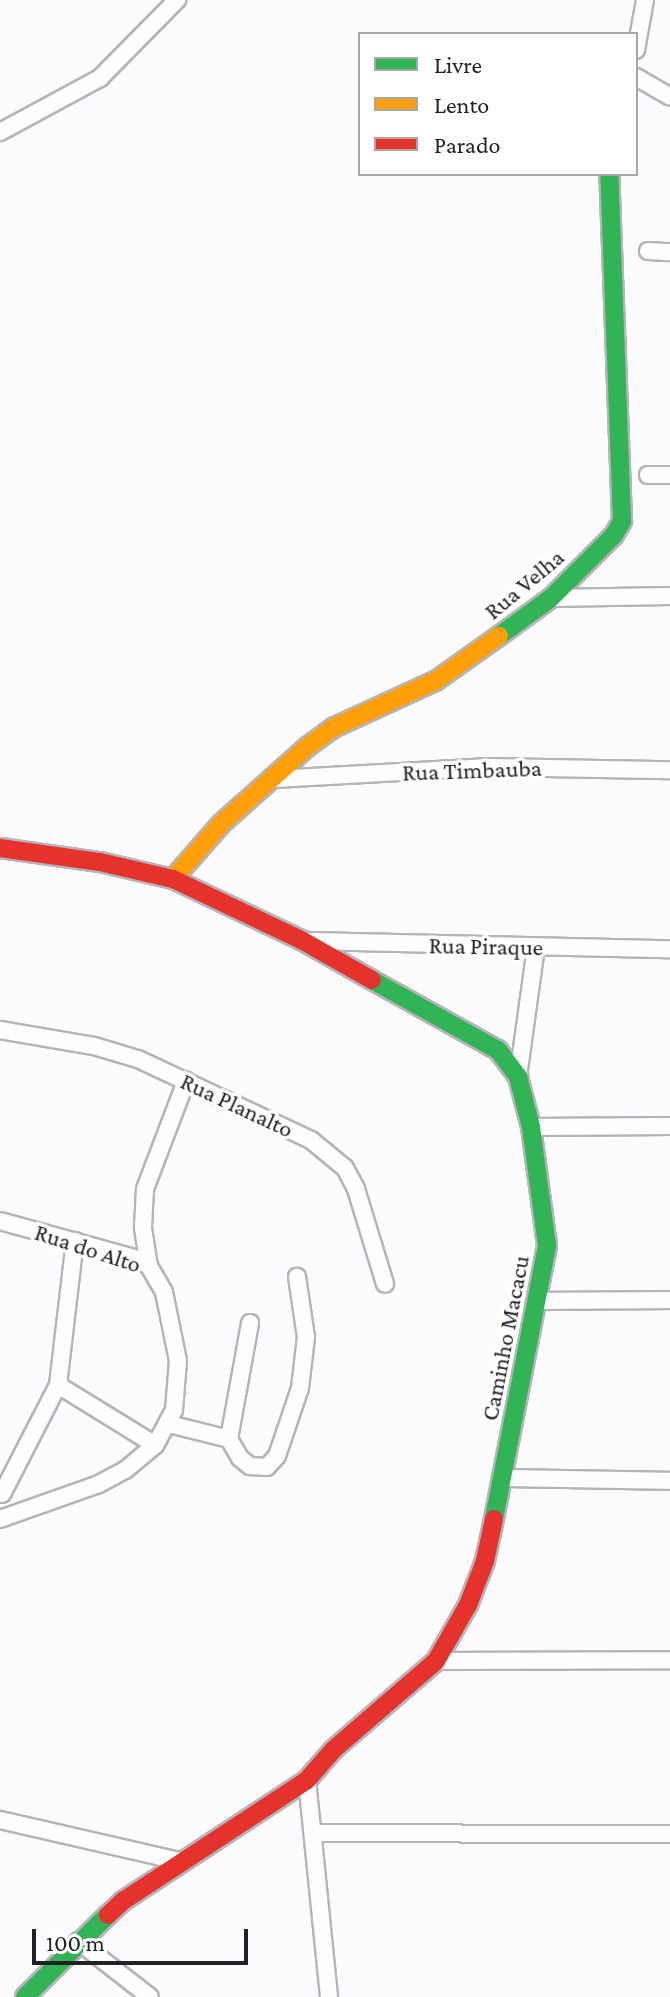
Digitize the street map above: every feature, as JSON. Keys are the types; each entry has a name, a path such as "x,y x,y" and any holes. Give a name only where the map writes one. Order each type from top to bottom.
{"street":[{"path":"0,132 100,78 177,0"},
{"path":"638,39 645,0"},
{"path":"638,78 670,97"},
{"name":"Rua Velha","path":"173,879 221,824 275,779 307,747 335,727 437,680 551,598 614,535 622,521 624,504 610,265 609,176"},
{"path":"648,251 670,252"},
{"path":"648,475 670,475"},
{"path":"551,598 670,596"},
{"name":"Rua Timbauba","path":"275,779 490,767 670,770"},
{"name":"Caminho Macacu","path":"0,848 100,862 173,879 303,941 498,1050 518,1077 531,1127 546,1219 547,1246 539,1301 485,1561 468,1605 436,1661 333,1750 307,1780 179,1861 123,1901 78,1941 25,1997"},
{"name":"Rua Piraque","path":"303,941 670,949"},
{"path":"518,1077 536,947"},
{"name":"Rua Planalto","path":"0,1030 94,1046 138,1059 311,1140 332,1154 356,1189 385,1284"},
{"path":"149,1266 143,1227 145,1189 186,1081"},
{"path":"531,1127 670,1126"},
{"name":"Rua do Alto","path":"0,1221 138,1259 149,1266 164,1292 178,1361 177,1393 169,1424 155,1445 125,1470 99,1484 67,1498 6,1516"},
{"path":"6,1516 1,1494 58,1385 75,1241"},
{"path":"250,1323 229,1439 240,1458 259,1467 267,1467 281,1445 300,1388 306,1337 297,1277"},
{"path":"539,1301 670,1300"},
{"path":"58,1385 155,1445"},
{"path":"169,1424 229,1439"},
{"path":"501,1478 670,1481"},
{"path":"436,1661 670,1660"},
{"path":"307,1780 315,1833 329,1997"},
{"path":"0,1820 179,1861"},
{"path":"315,1833 670,1834"},
{"path":"78,1941 150,1997"}],"traffic: fast":[{"path":"499,636 551,598 614,535 622,521 609,176"},
{"path":"372,980 498,1050 518,1077 531,1127 547,1246 494,1519"},
{"path":"25,1997 108,1915"}],"traffic: slow":[{"path":"173,879 221,824 307,747 335,727 437,680 499,636"}],"traffic: jam":[{"path":"0,848 100,862 173,879 303,941 372,980"},
{"path":"108,1915 123,1901 307,1780 333,1750 436,1661 468,1605 485,1561 494,1519"}]}
